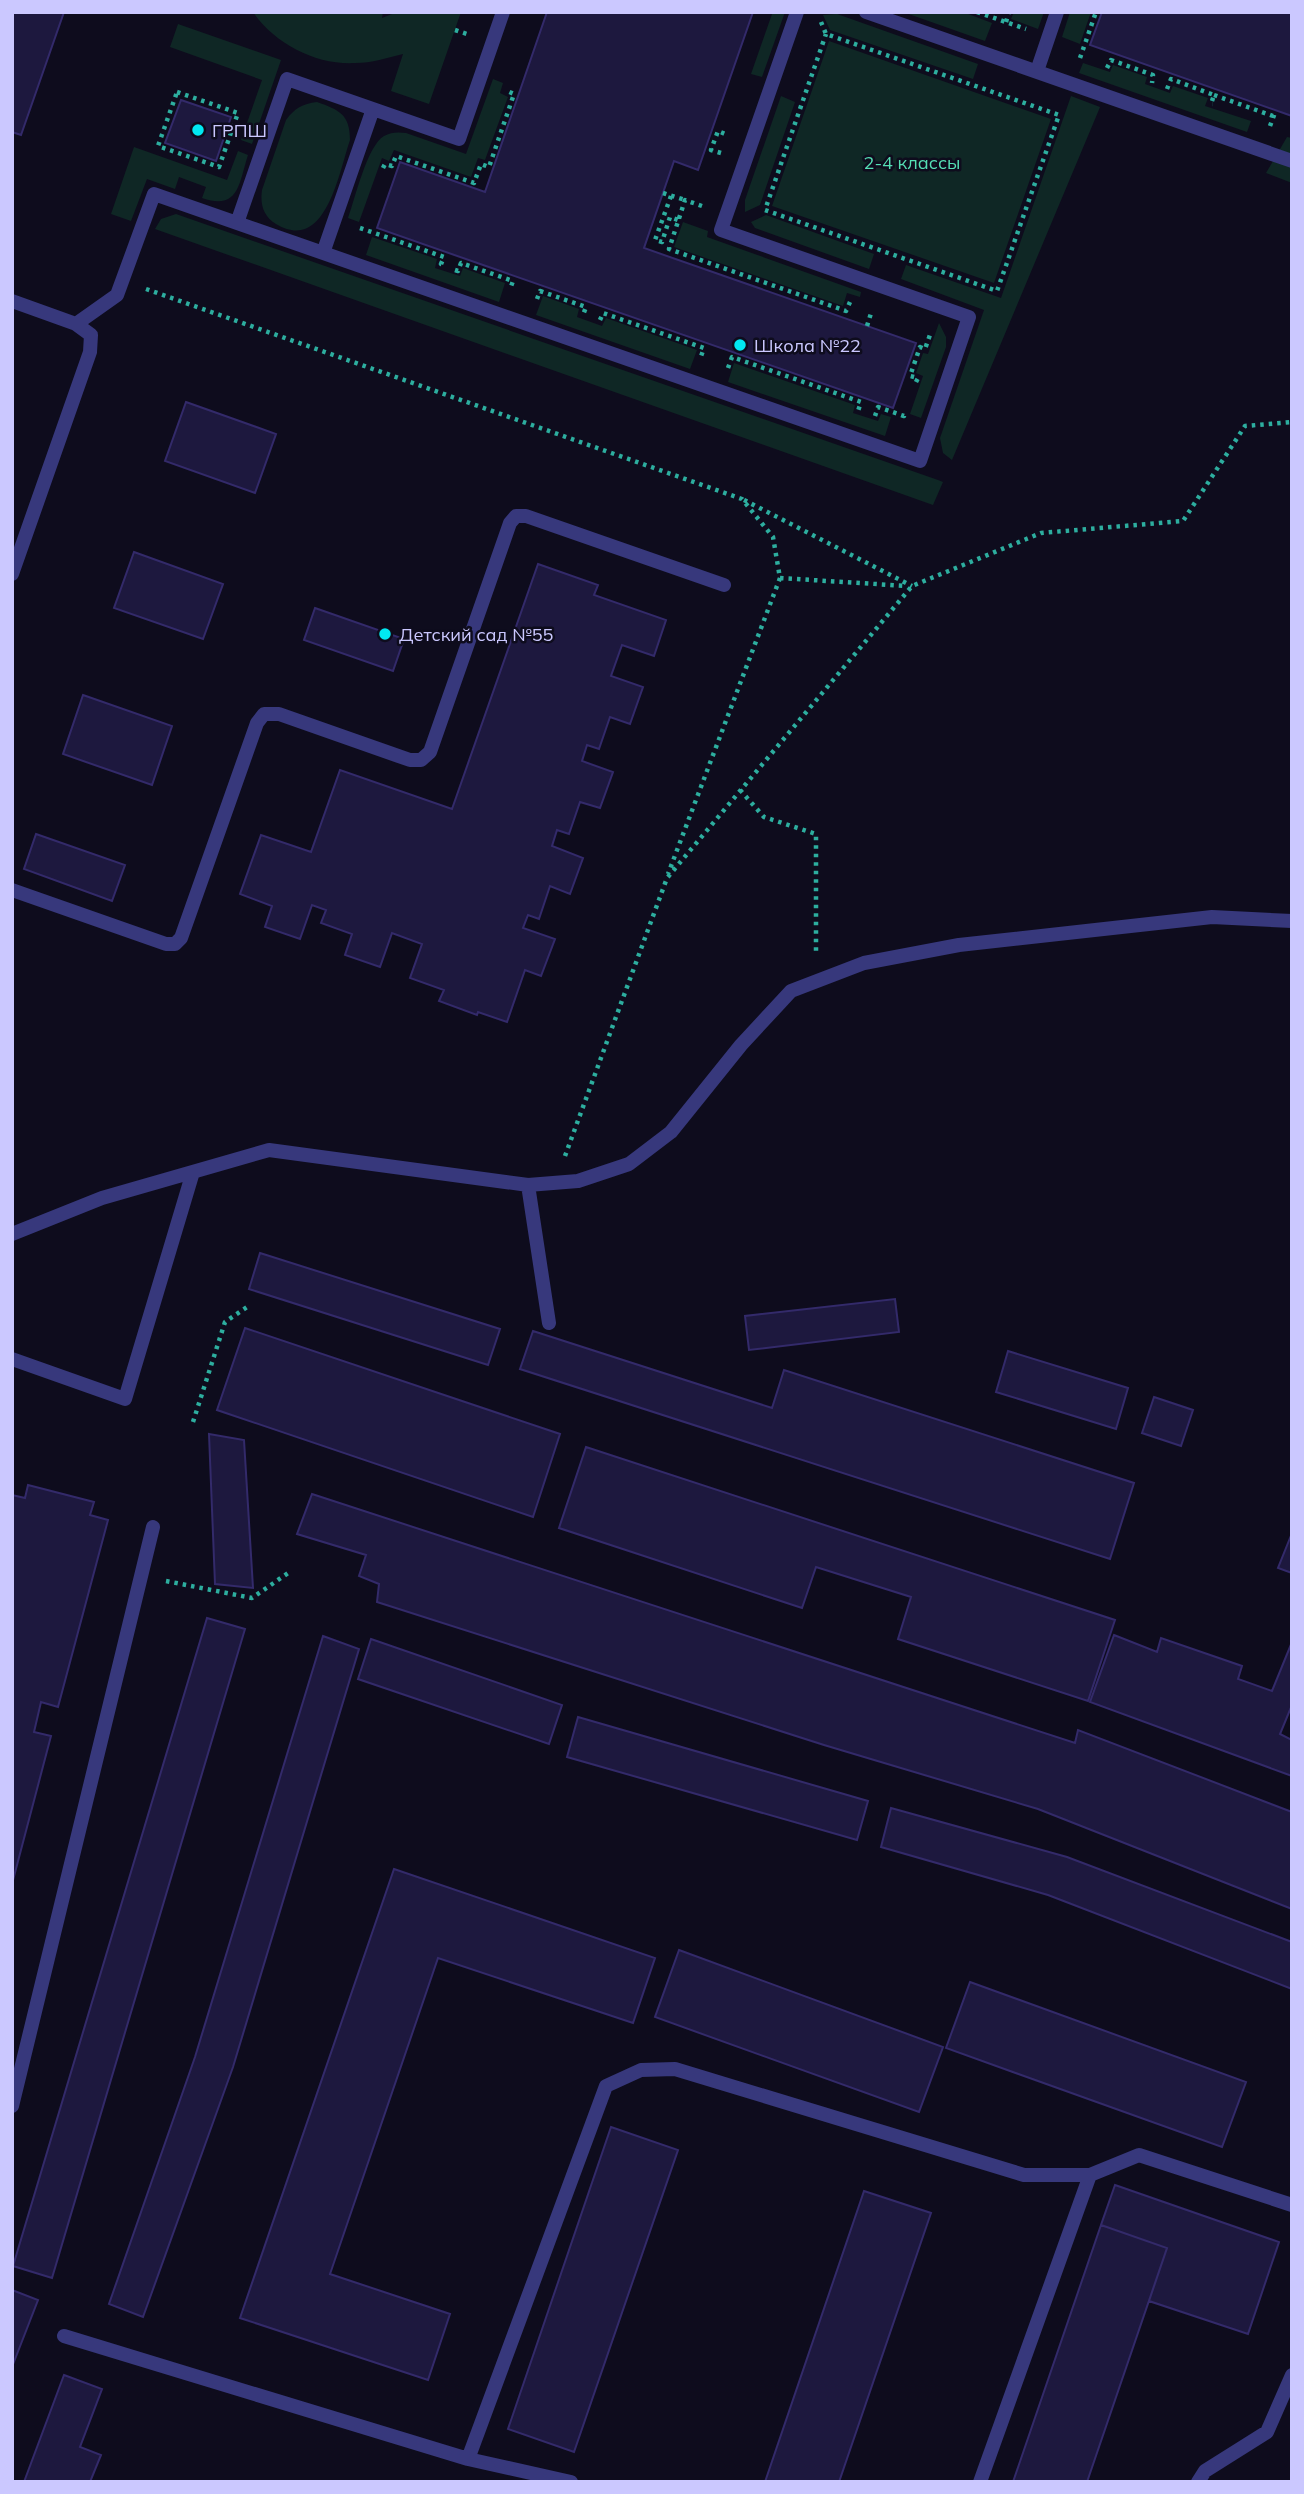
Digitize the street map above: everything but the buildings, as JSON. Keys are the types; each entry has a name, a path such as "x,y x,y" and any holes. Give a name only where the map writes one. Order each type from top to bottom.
{"lane":[{"path":"237,223 287,79 459,139 503,12"},
{"path":"76,324 117,295 154,194 920,461 969,317 721,230 797,12"},
{"path":"866,12 1292,160"},
{"path":"1037,71 1057,12"},
{"path":"323,253 373,109"},
{"path":"12,301 76,324 91,335 90,352 12,574"},
{"path":"12,890 166,944 176,944 181,938 257,723 264,714 279,714 410,760 421,760 430,752 510,523 516,516 526,516 724,585"},
{"path":"12,1234 102,1198 269,1150 528,1185 578,1181 629,1164 671,1132 741,1045 791,991 864,963 959,945 1212,917 1292,921"},
{"path":"12,1359 125,1399 192,1172"},
{"path":"528,1185 550,1323"},
{"path":"12,2106 153,1527"},
{"path":"468,2459 606,2086 641,2070 675,2070 1024,2175 1090,2175 1139,2155 1292,2204"},
{"path":"980,2482 1090,2175"},
{"path":"64,2336 468,2459 571,2482"},
{"path":"1198,2482 1205,2471 1267,2432 1292,2375"}],"path":[{"path":"1006,22 1009,12"},
{"path":"455,30 471,35"},
{"path":"827,34 1059,115 997,291 765,210 827,34"},
{"path":"177,92 238,113 219,167 158,146 177,92"},
{"path":"1214,95 1273,116 1276,110"},
{"path":"718,164 721,153 711,150 718,131 725,134 728,127"},
{"path":"663,193 703,207 706,196"},
{"path":"671,196 655,240 662,242 670,217 678,220"},
{"path":"685,200 669,249 846,311 851,299 862,303"},
{"path":"335,219 444,257 441,264 458,271 461,263 513,281 507,297"},
{"path":"535,306 540,291 586,307 583,315 601,321 603,313 704,348 699,362 708,365"},
{"path":"913,391 918,378 910,376 920,347 925,349 934,321"},
{"path":"718,369 727,372 732,357 861,402 858,411 875,416 878,407 904,416 909,403"},
{"path":"779,578 912,586 1041,533 1183,521 1245,426 1292,422"},
{"path":"742,499 912,586"},
{"path":"555,1182 667,878 912,586"},
{"path":"740,790 764,817 816,834 816,981"},
{"path":"193,1422 225,1322 247,1307"},
{"path":"140,1576 252,1598 288,1573"}],"green space":[{"path":"253,12 383,12 382,18 397,12 461,12 429,104 391,91 403,54 361,63 340,63 311,56 273,34"},
{"path":"770,12 785,12 762,77 751,74 772,14"},
{"path":"903,12 963,12 992,23 985,41"},
{"path":"1014,12 1044,12 1038,29 1011,19"},
{"path":"1070,12 1091,12 1080,44 1062,37"},
{"path":"837,14 978,64 973,79 830,30 823,15"},
{"path":"178,24 281,60 252,144 241,140 262,80 170,47"},
{"name":"2-4 классы","path":"829,41 1051,119 994,283 772,206"},
{"path":"1083,63 1110,72 1113,65 1147,77 1145,84 1170,93 1173,86 1208,98 1205,106 1251,121 1247,132 1079,73"},
{"path":"493,79 503,83 500,93 508,97 485,160 478,158 471,177 394,150 389,161 382,158 359,222 348,218 367,161 384,136 406,133 466,154"},
{"path":"781,96 795,102 760,205 745,212 745,200"},
{"path":"1071,96 1100,107 952,460 943,453 940,438 984,310 901,279 906,265 1001,298"},
{"path":"317,102 342,114 348,124 350,140 328,205 307,228 293,230 276,224 268,217 262,205 262,190 286,120 299,107"},
{"path":"1287,137 1292,138 1292,183 1266,173"},
{"path":"134,147 227,180 238,151 248,155 236,192 224,201 202,198 206,187 179,177 175,189 147,179 131,221 111,214"},
{"path":"176,214 943,482 933,505 155,229 161,219"},
{"path":"766,215 874,254 869,269 755,228 751,222"},
{"path":"683,222 708,231 707,237 861,292 860,297 847,293 843,306 674,247"},
{"path":"372,237 437,259 435,268 460,276 463,268 505,283 499,302 366,255"},
{"path":"543,296 579,309 577,317 602,326 606,318 697,350 690,369 536,315"},
{"path":"939,323 946,337 946,347 921,418 910,414 923,376 916,373 923,353 928,354"},
{"path":"734,363 855,405 853,413 878,421 881,414 891,417 885,436 728,382"}],"place":[{"name":"ГРПШ","path":"198,130"},
{"name":"Школа №22","path":"740,345"},
{"name":"Детский сад №55","path":"385,634"}]}
